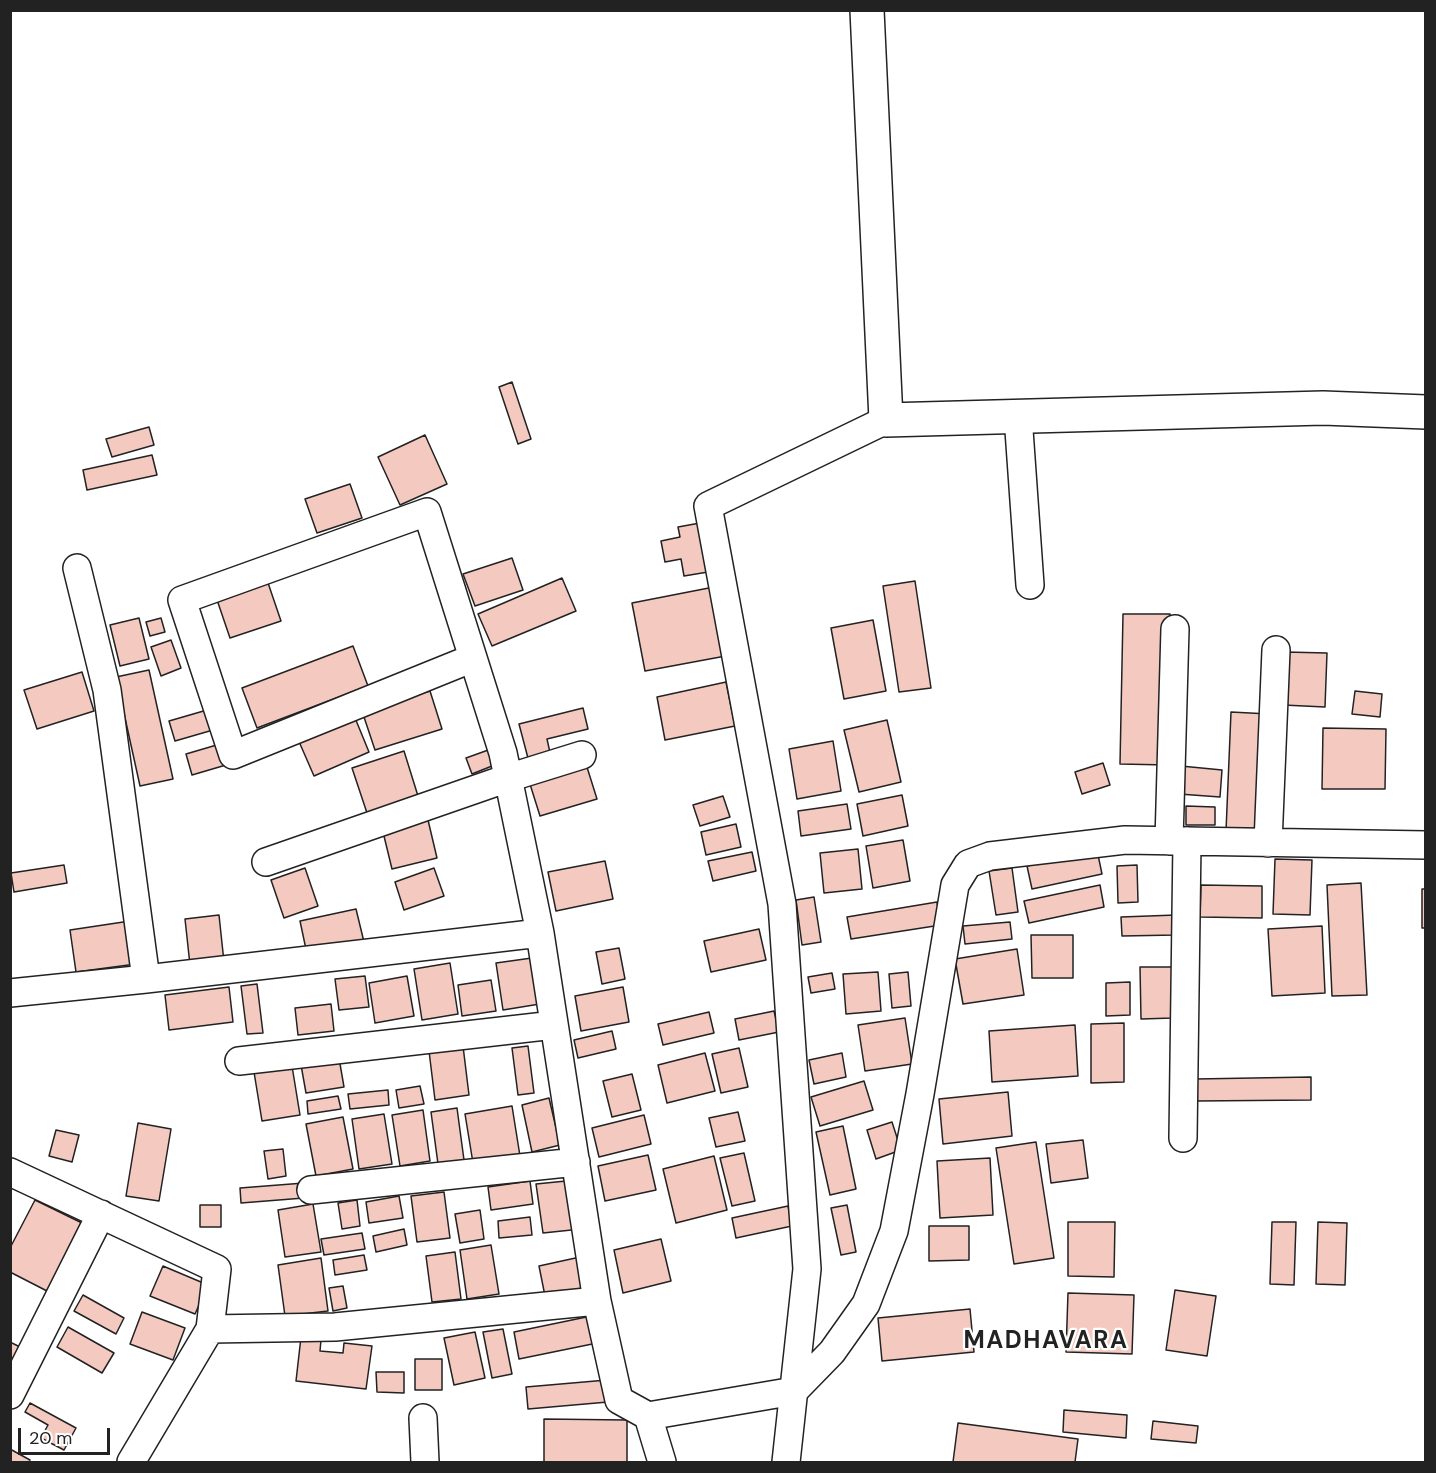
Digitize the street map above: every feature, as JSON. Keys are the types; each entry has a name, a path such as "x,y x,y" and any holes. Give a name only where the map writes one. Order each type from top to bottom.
{"street":[{"path":"867,10 886,420"},
{"path":"786,1462 807,1269 782,904 708,506 886,420 1323,408 1425,412"},
{"path":"1018,416 1030,585"},
{"path":"473,658 233,755 182,600 427,512 503,753 540,933 597,1301 619,1400 648,1416 794,1390 832,1352 866,1304 894,1231 920,1094 954,885 968,864 990,856 1125,840 1425,845"},
{"path":"77,568 107,690 146,980"},
{"path":"1175,629 1183,1138"},
{"path":"1268,843 1276,650"},
{"path":"266,862 508,778 582,755"},
{"path":"10,993 146,980 540,933"},
{"path":"239,1061 554,1025"},
{"path":"311,1190 576,1162"},
{"path":"10,1172 218,1269 210,1329 131,1462"},
{"path":"10,1395 101,1214"},
{"path":"210,1329 335,1327 597,1301"},
{"path":"648,1416 662,1462"},
{"path":"423,1418 425,1462"}],"building":[{"path":"512,382 531,439 518,444 499,387"},
{"path":"149,427 154,445 112,457 106,439"},
{"path":"425,435 447,484 400,505 378,457"},
{"path":"152,455 157,475 87,490 83,470"},
{"path":"350,484 362,518 317,533 305,499"},
{"path":"700,523 708,572 684,576 681,559 665,562 661,541 680,537 678,527"},
{"path":"512,558 523,590 475,606 463,574"},
{"path":"266,577 281,621 230,638 215,594"},
{"path":"562,578 576,611 492,646 478,614"},
{"path":"915,581 931,688 899,692 883,586"},
{"path":"719,586 731,655 645,671 632,603"},
{"path":"1123,614 1170,614 1167,765 1120,764"},
{"path":"139,618 149,659 120,666 110,625"},
{"path":"161,618 165,632 150,636 146,622"},
{"path":"873,620 886,691 844,699 831,628"},
{"path":"171,640 181,668 161,676 151,647"},
{"path":"353,646 368,686 257,728 242,688"},
{"path":"1285,652 1327,653 1325,707 1283,705"},
{"path":"149,670 173,779 140,786 116,677"},
{"path":"82,672 94,711 37,729 24,690"},
{"path":"726,682 735,726 665,740 657,697"},
{"path":"430,691 442,729 375,750 362,711"},
{"path":"1355,691 1382,694 1380,717 1352,714"},
{"path":"583,708 588,729 547,739 551,757 529,762 519,724"},
{"path":"207,710 213,730 175,741 169,721"},
{"path":"1231,712 1269,714 1263,832 1226,831"},
{"path":"353,713 369,752 314,776 297,737"},
{"path":"887,720 901,782 859,792 844,730"},
{"path":"1323,728 1386,729 1385,789 1322,789"},
{"path":"833,741 841,791 797,799 789,749"},
{"path":"220,744 226,765 192,775 186,754"},
{"path":"491,749 497,764 472,774 466,758"},
{"path":"404,751 418,796 367,813 352,768"},
{"path":"1103,763 1110,785 1082,794 1075,772"},
{"path":"586,764 597,799 540,816 529,781"},
{"path":"1181,766 1222,770 1220,797 1179,794"},
{"path":"902,795 908,826 863,836 857,804"},
{"path":"723,796 730,817 700,826 693,805"},
{"path":"847,804 851,829 801,836 798,811"},
{"path":"1186,806 1215,807 1215,825 1186,825"},
{"path":"428,820 437,858 392,869 383,832"},
{"path":"736,824 741,847 706,855 701,832"},
{"path":"903,840 910,881 873,888 866,846"},
{"path":"858,849 862,889 824,893 820,853"},
{"path":"1097,850 1102,874 1032,889 1027,866"},
{"path":"752,852 756,871 713,881 708,861"},
{"path":"1275,859 1312,860 1310,915 1273,914"},
{"path":"605,861 613,899 556,911 548,872"},
{"path":"64,865 67,883 14,892 11,873"},
{"path":"1137,865 1138,902 1118,903 1117,866"},
{"path":"305,868 318,906 284,918 271,880"},
{"path":"434,868 444,896 404,910 395,882"},
{"path":"1012,868 1018,912 996,915 989,871"},
{"path":"1361,883 1367,995 1332,996 1327,885"},
{"path":"1100,885 1104,907 1029,923 1024,901"},
{"path":"1201,885 1262,886 1262,918 1200,917"},
{"path":"1422,889 1426,889 1426,928 1422,928"},
{"path":"814,897 821,942 802,945 796,900"},
{"path":"937,902 941,925 851,939 847,917"},
{"path":"356,909 364,942 307,954 300,921"},
{"path":"219,915 224,962 190,965 185,919"},
{"path":"1176,915 1176,935 1122,936 1121,917"},
{"path":"130,921 136,964 76,972 70,930"},
{"path":"1010,922 1012,939 965,944 963,926"},
{"path":"1322,926 1325,993 1272,996 1268,929"},
{"path":"759,929 766,960 711,972 704,941"},
{"path":"1031,935 1073,935 1073,978 1032,978"},
{"path":"619,948 625,979 602,984 596,952"},
{"path":"1017,949 1024,995 963,1004 955,959"},
{"path":"539,957 546,1003 503,1010 496,963"},
{"path":"450,963 458,1014 422,1020 414,969"},
{"path":"1140,967 1173,967 1173,1018 1141,1019"},
{"path":"878,972 881,1011 846,1014 843,974"},
{"path":"908,972 911,1006 892,1008 889,974"},
{"path":"832,973 835,989 811,993 808,977"},
{"path":"365,976 369,1007 339,1010 335,979"},
{"path":"407,976 414,1016 375,1023 369,983"},
{"path":"491,980 496,1011 462,1016 458,985"},
{"path":"1130,982 1130,1015 1106,1016 1106,983"},
{"path":"257,984 263,1033 247,1034 241,986"},
{"path":"229,987 233,1022 169,1030 165,995"},
{"path":"623,987 629,1022 581,1031 575,996"},
{"path":"331,1004 334,1031 298,1035 295,1008"},
{"path":"774,1011 779,1032 739,1040 735,1019"},
{"path":"709,1012 714,1033 663,1045 658,1024"},
{"path":"905,1018 912,1064 865,1071 858,1025"},
{"path":"1124,1023 1124,1082 1091,1083 1091,1024"},
{"path":"1075,1025 1078,1076 992,1082 989,1031"},
{"path":"612,1031 616,1049 578,1058 574,1040"},
{"path":"463,1046 469,1095 435,1100 429,1051"},
{"path":"528,1046 534,1093 518,1095 512,1048"},
{"path":"739,1048 748,1087 721,1093 712,1054"},
{"path":"705,1053 715,1091 667,1103 658,1065"},
{"path":"842,1053 846,1077 814,1084 809,1060"},
{"path":"339,1058 344,1087 306,1093 301,1065"},
{"path":"292,1066 300,1115 262,1121 254,1072"},
{"path":"632,1074 641,1110 612,1117 603,1081"},
{"path":"1311,1077 1311,1100 1196,1101 1195,1079"},
{"path":"864,1081 873,1110 820,1126 811,1097"},
{"path":"420,1086 424,1104 399,1108 396,1090"},
{"path":"388,1090 389,1105 350,1109 348,1094"},
{"path":"1008,1092 1012,1136 943,1144 939,1099"},
{"path":"338,1096 341,1109 308,1114 307,1101"},
{"path":"549,1098 560,1145 532,1152 522,1105"},
{"path":"512,1106 520,1156 473,1163 465,1114"},
{"path":"457,1108 464,1160 438,1164 431,1112"},
{"path":"423,1110 430,1161 400,1166 392,1115"},
{"path":"738,1112 745,1141 716,1147 709,1118"},
{"path":"384,1114 392,1164 359,1169 352,1119"},
{"path":"644,1115 651,1144 599,1157 592,1128"},
{"path":"343,1117 353,1169 316,1176 306,1124"},
{"path":"892,1122 901,1150 876,1159 867,1130"},
{"path":"138,1123 171,1129 159,1201 126,1196"},
{"path":"843,1126 856,1189 830,1195 816,1132"},
{"path":"56,1130 79,1135 72,1162 49,1156"},
{"path":"1083,1140 1088,1178 1051,1183 1046,1144"},
{"path":"1036,1142 1054,1258 1014,1264 996,1148"},
{"path":"283,1149 286,1176 268,1179 264,1151"},
{"path":"744,1153 755,1201 732,1206 720,1158"},
{"path":"648,1155 656,1190 605,1201 598,1166"},
{"path":"714,1156 727,1210 676,1223 663,1169"},
{"path":"990,1158 993,1215 940,1218 937,1161"},
{"path":"576,1180 581,1229 543,1233 536,1184"},
{"path":"530,1181 533,1204 491,1210 488,1187"},
{"path":"304,1183 304,1198 241,1203 240,1188"},
{"path":"444,1192 450,1238 417,1242 411,1196"},
{"path":"399,1196 403,1218 369,1223 366,1202"},
{"path":"35,1200 82,1223 47,1291 10,1272 10,1248"},
{"path":"357,1200 360,1226 342,1229 338,1203"},
{"path":"313,1204 321,1252 285,1257 278,1210"},
{"path":"200,1205 221,1205 221,1227 200,1227"},
{"path":"847,1205 856,1252 841,1255 831,1208"},
{"path":"788,1206 792,1226 736,1238 732,1218"},
{"path":"480,1210 484,1239 460,1243 455,1214"},
{"path":"530,1217 532,1235 499,1238 498,1221"},
{"path":"1068,1222 1115,1222 1114,1277 1068,1276"},
{"path":"1272,1222 1296,1222 1294,1285 1270,1284"},
{"path":"1318,1222 1347,1223 1345,1285 1316,1284"},
{"path":"929,1226 969,1226 969,1260 929,1261"},
{"path":"404,1229 407,1245 376,1252 373,1236"},
{"path":"362,1233 365,1249 324,1255 321,1239"},
{"path":"661,1239 671,1281 623,1293 614,1250"},
{"path":"491,1245 499,1294 467,1299 460,1250"},
{"path":"455,1252 461,1299 432,1302 426,1256"},
{"path":"364,1255 367,1270 335,1275 333,1260"},
{"path":"580,1257 586,1287 545,1296 539,1266"},
{"path":"321,1258 328,1311 285,1316 278,1265"},
{"path":"163,1266 208,1285 195,1314 150,1296"},
{"path":"343,1286 347,1308 333,1311 329,1288"},
{"path":"1175,1290 1216,1296 1207,1356 1166,1350"},
{"path":"1068,1293 1134,1295 1132,1354 1066,1352"},
{"path":"83,1295 124,1318 116,1334 74,1311"},
{"path":"970,1309 974,1352 882,1361 878,1318"},
{"path":"142,1312 185,1328 173,1360 130,1344"},
{"path":"596,1315 602,1342 519,1359 514,1332"},
{"path":"68,1327 114,1353 102,1373 57,1347"},
{"path":"503,1329 512,1374 492,1378 483,1332"},
{"path":"475,1332 485,1378 454,1385 444,1338"},
{"path":"301,1337 321,1340 320,1351 343,1353 344,1343 372,1346 366,1389 296,1381"},
{"path":"10,1342 22,1348 10,1368"},
{"path":"415,1359 442,1359 442,1390 415,1390"},
{"path":"376,1372 404,1372 404,1393 377,1392"},
{"path":"607,1380 608,1402 528,1409 526,1387"},
{"path":"30,1403 76,1428 64,1450 41,1438 48,1425 25,1412"},
{"path":"1064,1410 1127,1415 1126,1438 1063,1432"},
{"path":"544,1419 627,1420 627,1462 544,1462"},
{"path":"1153,1421 1198,1426 1196,1443 1151,1439"},
{"path":"958,1423 1078,1439 1075,1462 953,1462"},
{"path":"10,1449 30,1460 29,1462 10,1462"}],"district":[{"name":"MADHAVARA","path":"1046,1342"}]}
